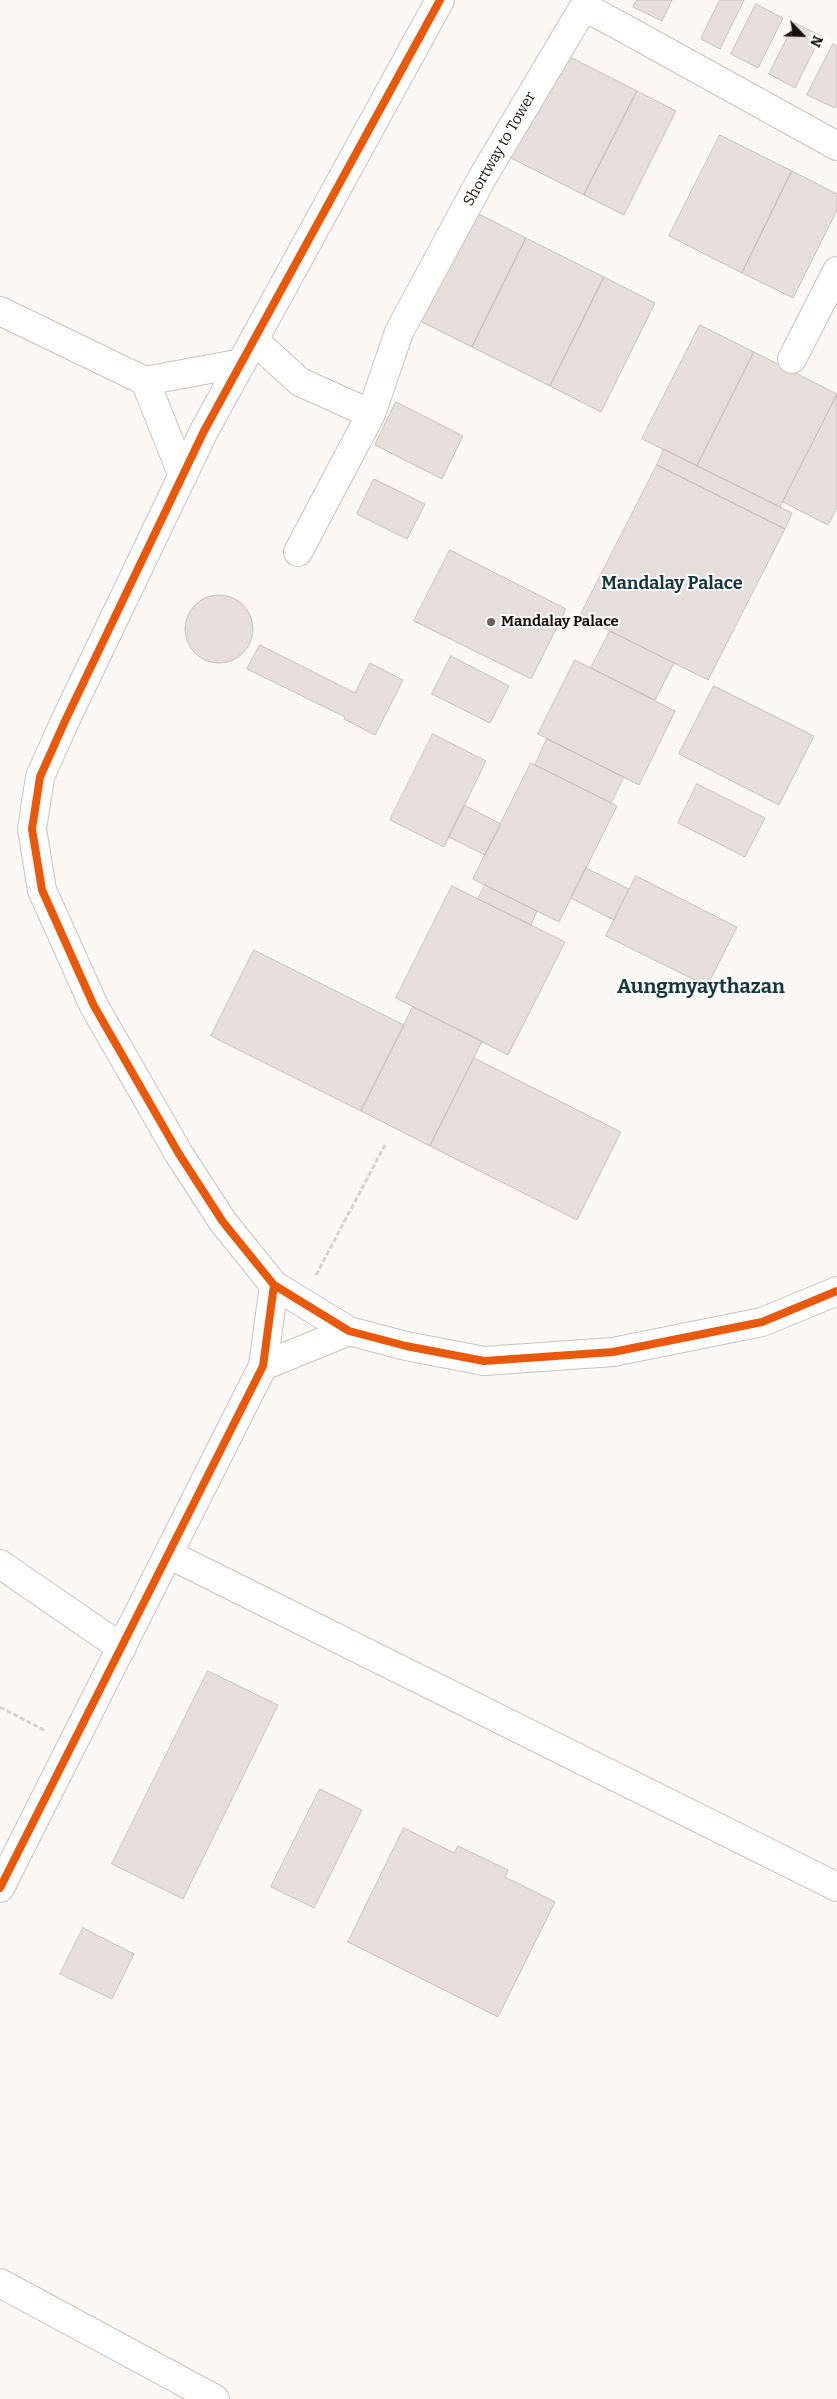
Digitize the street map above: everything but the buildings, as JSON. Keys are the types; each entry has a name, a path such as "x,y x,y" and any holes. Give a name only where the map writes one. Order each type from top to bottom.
{"street":[{"path":"440,0 182,476 40,777 32,829 42,890 94,1006 179,1154 223,1222 274,1285 350,1330 406,1346 484,1361 604,1352 762,1322 837,1291"},
{"name":"Shortway to Tower","path":"298,552 371,414 399,332 482,178 582,10 588,9 620,26 837,146"},
{"path":"792,359 837,271"},
{"path":"0,311 145,381 248,352 300,382 371,414"},
{"path":"145,381 182,476"},
{"path":"0,1888 170,1555 263,1366 274,1285"},
{"path":"263,1366 350,1330"},
{"path":"170,1555 837,1886"},
{"path":"0,1564 122,1648"},
{"path":"0,2283 215,2399"}],"path":[{"path":"303,1302 386,1143"},
{"path":"0,1707 74,1745"}],"cycle path":[{"path":"440,0 204,431 65,721 40,777 32,829 42,890 94,1006 179,1154 223,1222 274,1285 349,1331 406,1346 484,1361 613,1352 762,1322 837,1291"},
{"path":"0,1888 263,1366 274,1285"}],"place":[{"name":"Mandalay Palace","path":"491,622"}],"district":[{"name":"Mandalay Palace","path":"672,584"},
{"name":"Aungmyaythazan","path":"701,987"}]}
